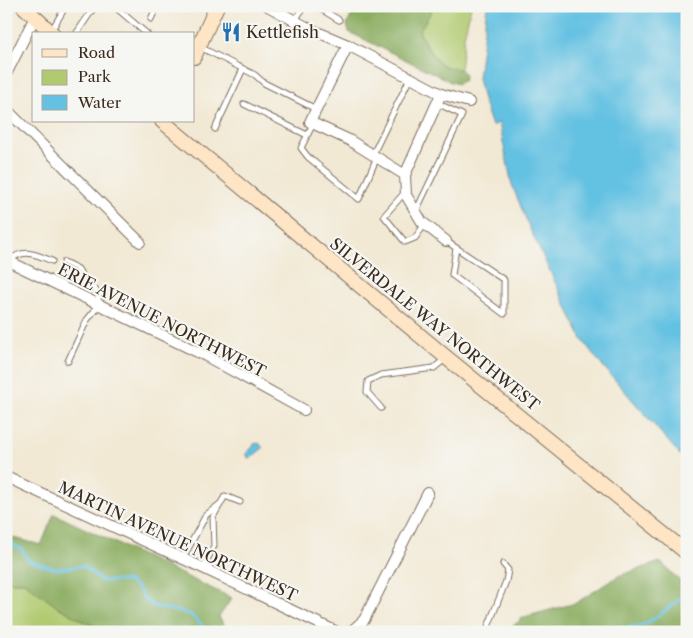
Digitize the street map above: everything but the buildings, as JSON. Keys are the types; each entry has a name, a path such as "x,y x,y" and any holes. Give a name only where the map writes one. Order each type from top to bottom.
{"main road":[{"path":"24,6 52,32"},
{"path":"196,52 218,6"},
{"name":"SILVERDALE WAY NORTHWEST","path":"163,122 447,358 687,553"}],"street":[{"path":"268,6 410,78 439,99 469,102"},
{"path":"6,74 35,17"},
{"path":"348,45 310,122 349,140 405,175"},
{"path":"439,99 405,175 406,195 416,212 425,224 446,241"},
{"path":"6,108 140,242"},
{"name":"ERIE AVENUE NORTHWEST","path":"8,260 206,356 304,410"},
{"name":"MARTIN AVENUE NORTHWEST","path":"6,477 183,558 337,632"},
{"path":"348,632 364,620 428,494"}],"lane":[{"path":"52,32 64,11 63,6"},
{"path":"77,32 95,6"},
{"path":"152,18 157,6"},
{"path":"295,21 304,6"},
{"path":"316,6 339,20"},
{"path":"116,7 145,32"},
{"path":"196,52 255,74 264,83 316,109"},
{"path":"215,129 243,69"},
{"path":"313,124 301,148 308,157 359,199 375,155 410,78"},
{"path":"416,212 462,115 439,99"},
{"path":"244,104 307,135"},
{"path":"406,191 384,216 405,242 415,238 425,224"},
{"path":"446,241 504,280 504,314 452,275 456,248"},
{"path":"8,260 23,253 33,253 52,261"},
{"path":"64,262 78,269 84,279 95,289 99,305 87,320 68,361"},
{"path":"381,408 367,392 368,381 381,375 434,368 447,358"},
{"path":"203,568 214,546 213,517 225,496 240,502"},
{"path":"183,558 206,515 221,504"},
{"path":"486,632 506,581 508,570 503,564"}],"green space":[{"path":"380,6 431,6 431,12 419,31 428,49 438,62 450,68 460,69 465,75 464,80 458,84 451,82 349,32 347,25 351,16"},
{"path":"431,6 471,6 464,37 460,69 450,68 438,62 428,49 419,31 431,12"},
{"path":"54,514 232,598 219,617 229,632 107,632 56,606 24,582 6,582 6,536 41,545"},
{"path":"660,562 687,587 687,632 506,632 524,617 576,603 618,576"},
{"path":"6,582 24,582 56,606 107,632 6,632"}],"water":[{"path":"487,6 687,6 687,463 596,358 582,339 530,229 512,185 499,123 492,126 478,78"},
{"path":"259,443 263,448 249,459 246,453 254,444"}],"waterway":[{"path":"6,539 22,550 29,561 57,569 83,566 102,581 128,581 139,589 144,599 153,606 190,614 209,632"},
{"path":"618,632 623,628 645,624 682,598 687,599"}],"place":[{"name":"Kettlefish","path":"231,32"}]}
